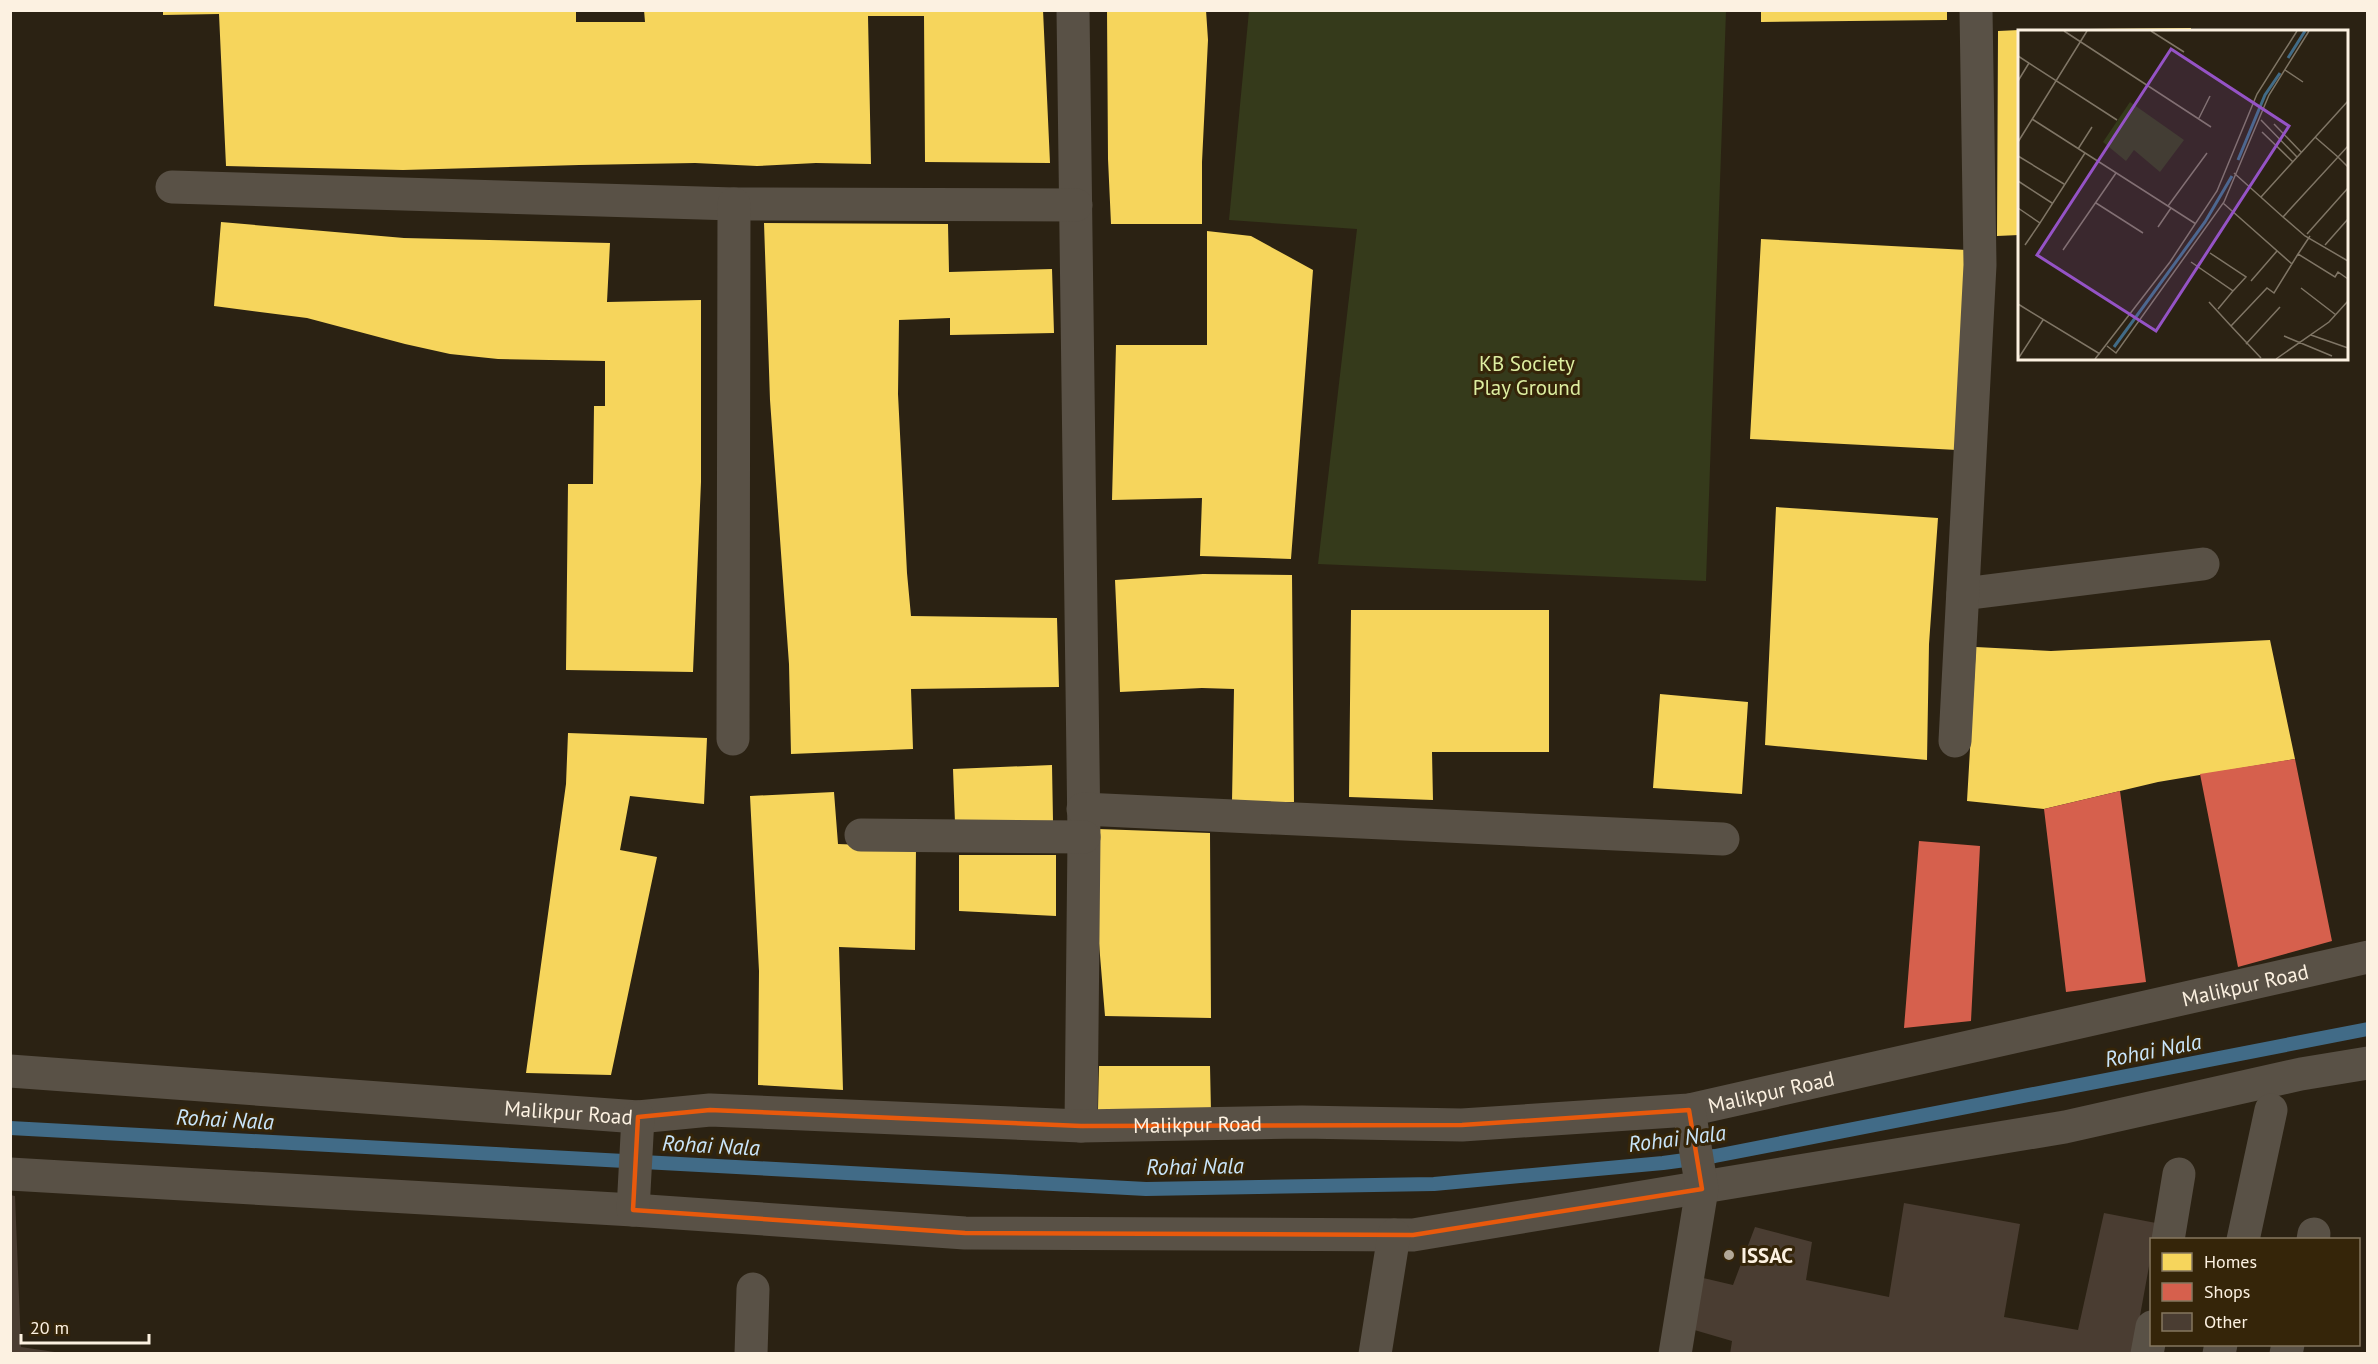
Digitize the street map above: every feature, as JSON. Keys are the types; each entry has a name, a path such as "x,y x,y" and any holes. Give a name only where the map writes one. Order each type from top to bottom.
{"street":[{"path":"1074,10 1083,823 1081,1126"},
{"path":"1955,741 1980,265 1976,10"},
{"path":"172,187 734,204 1076,205"},
{"path":"733,739 734,204"},
{"path":"1963,594 2203,564"},
{"path":"861,835 1083,823 1723,839"},
{"name":"Malikpur Road","path":"10,1071 637,1129 710,1110 1081,1126 1302,1122 1462,1125 1691,1119 2367,957"},
{"path":"10,1174 633,1203 965,1233 1413,1235 1702,1189 2065,1127 2301,1074 2367,1063"},
{"path":"2243,1238 2271,1110"},
{"path":"1675,1353 1702,1189 1691,1119"},
{"path":"633,1203 637,1129"},
{"path":"2168,1238 2180,1174"},
{"path":"1375,1353 1394,1235"},
{"path":"752,1353 753,1288"},
{"path":"2147,1353 2150,1334"}],"highlighted area":[{"path":"710,1110 1081,1126 1462,1125 1689,1110 1702,1189 1413,1235 965,1233 633,1210 638,1117"}],"green space":[{"name":"KB Society Play Ground","path":"1249,11 1726,11 1706,581 1318,564 1357,229 1229,220"}],"building: Homes":[{"path":"163,10 576,10 576,22 645,22 644,10 1043,10 1050,163 925,162 924,16 868,16 871,164 816,163 757,166 695,163 403,170 226,166 219,14 163,15"},
{"path":"1107,10 1206,10 1208,40 1202,162 1202,224 1111,224"},
{"path":"1761,10 1947,10 1947,20 1761,22"},
{"path":"2191,28 2191,30 2090,30"},
{"path":"2018,30 2018,235 1997,236 1998,31"},
{"path":"221,222 404,238 610,243 607,302 701,300 701,482 693,672 566,670 568,484 593,484 594,406 605,406 605,361 498,359 450,354 307,318 214,306"},
{"path":"764,223 948,224 949,272 1052,269 1054,333 950,335 950,318 899,320 898,394 911,616 1057,618 1059,687 911,689 913,749 791,754 789,664 770,400"},
{"path":"1207,231 1251,236 1313,270 1291,559 1200,556 1202,498 1112,500 1116,345 1207,345"},
{"path":"1761,239 1967,250 1957,450 1750,439"},
{"path":"1776,507 1938,518 1929,644 1927,760 1765,745"},
{"path":"1203,574 1292,575 1294,802 1232,802 1234,689 1202,688 1120,692 1115,580"},
{"path":"1351,610 1549,610 1549,752 1432,752 1433,800 1349,797"},
{"path":"2270,640 2295,759 2158,782 2044,809 1967,801 1976,647 2051,651"},
{"path":"1660,694 1748,702 1742,794 1653,788"},
{"path":"568,733 707,738 704,804 630,796 620,850 657,857 611,1075 526,1073 566,784"},
{"path":"1052,765 1053,821 955,823 953,769"},
{"path":"834,792 838,844 916,847 915,950 839,947 843,1090 758,1085 759,971 750,796"},
{"path":"1098,829 1210,833 1211,1018 1105,1016 1096,907"},
{"path":"959,855 1056,855 1056,916 959,911"},
{"path":"1099,1066 1210,1066 1211,1112 1098,1110"}],"building: Shops":[{"path":"2295,759 2332,941 2238,967 2200,774"},
{"path":"2120,791 2146,982 2066,992 2044,809"},
{"path":"1919,841 1980,846 1971,1021 1904,1028"}],"building: Other":[{"path":"10,1195 15,1196 21,1347 68,1354 10,1354"},
{"name":"ISSAC","path":"1904,1203 2020,1224 2004,1317 2078,1330 2104,1213 2156,1223 2153,1238 2150,1238 2150,1261 2133,1354 1730,1354 1732,1341 1691,1329 1699,1277 1733,1285 1755,1227 1812,1242 1806,1280 1889,1297"}],"waterway":[{"name":"Rohai Nala","path":"10,1128 1146,1189 1434,1184 1663,1163 1715,1156 2368,1029"}],"place":[{"name":"ISSAC","path":"1729,1255"}]}
